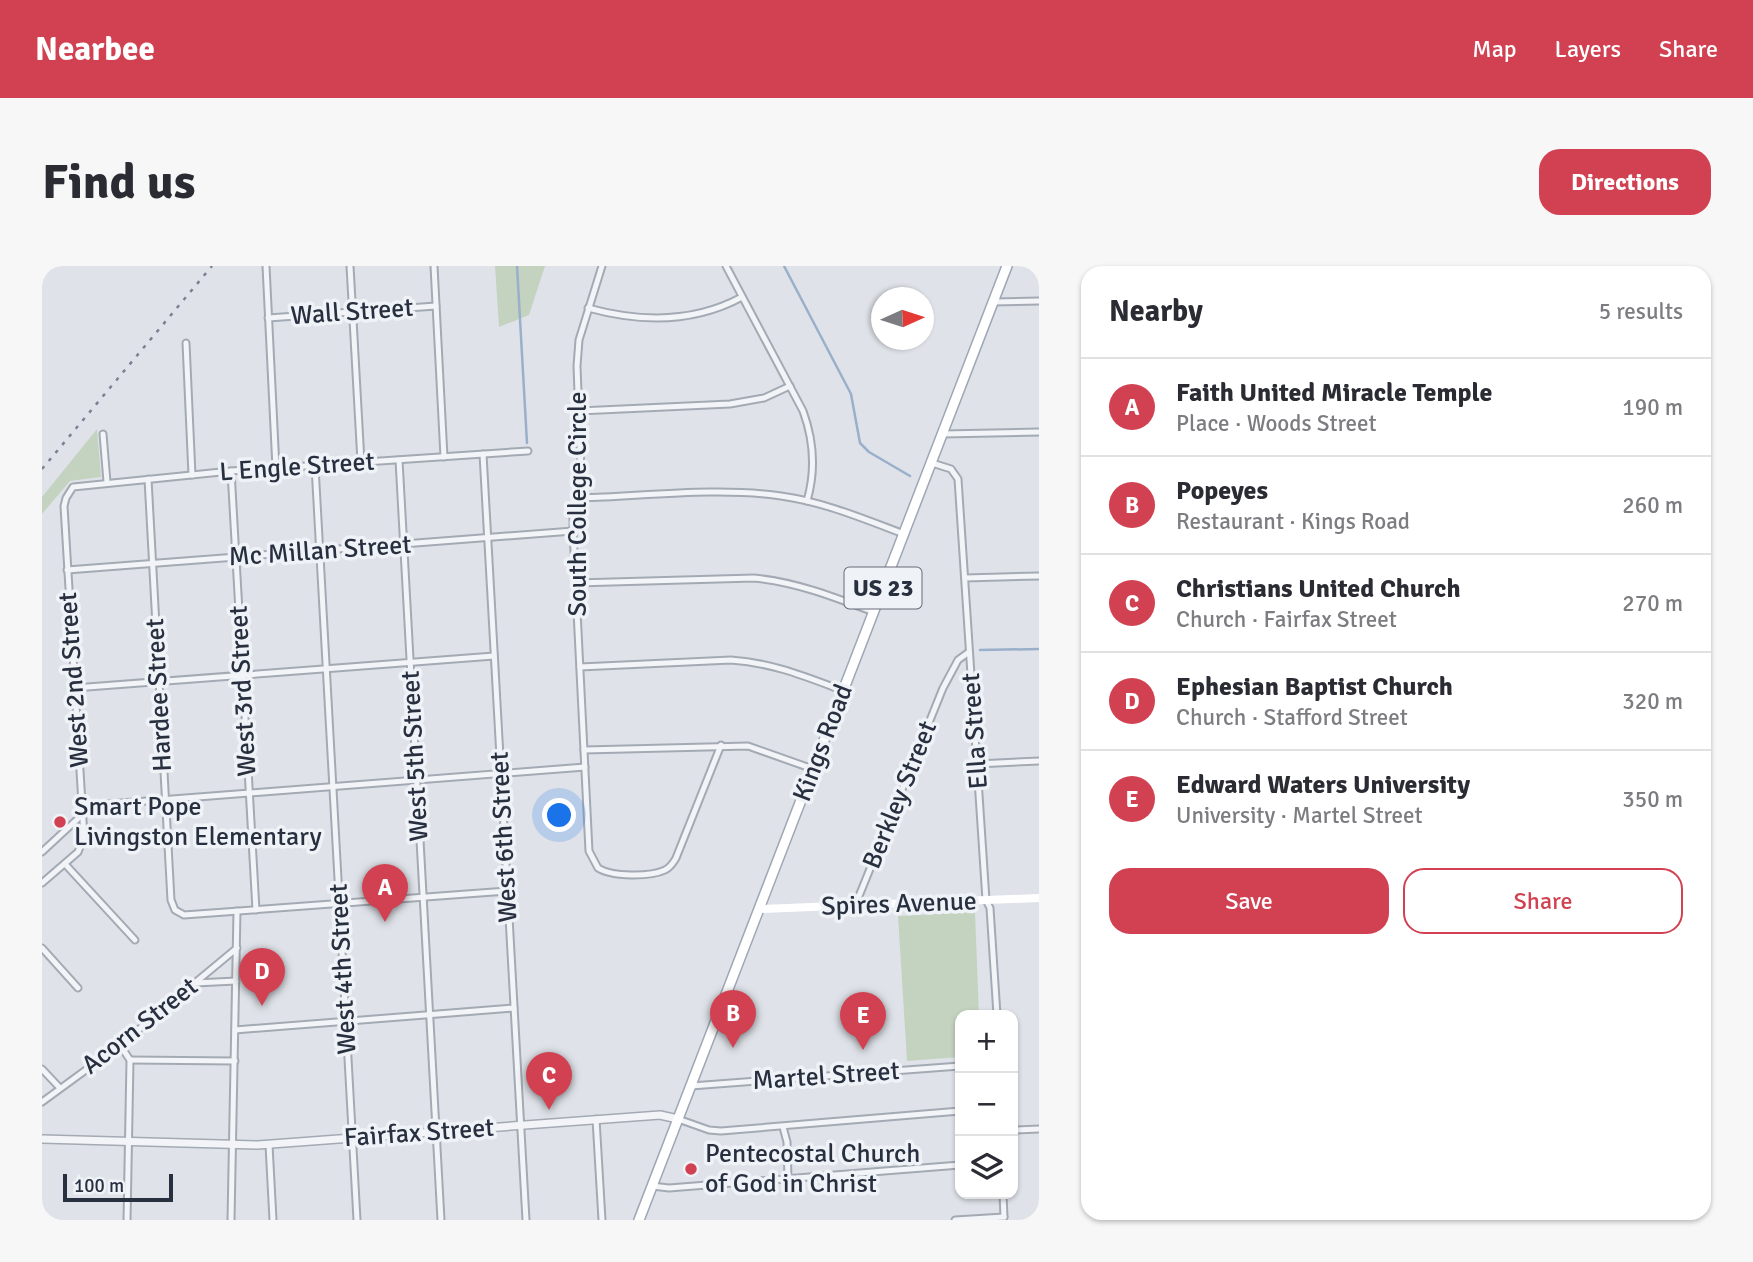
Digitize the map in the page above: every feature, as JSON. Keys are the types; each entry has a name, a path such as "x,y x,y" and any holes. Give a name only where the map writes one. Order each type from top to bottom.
{"main road":[{"name":"Kings Road","path":"639,1220 1007,266"},
{"name":"Spires Avenue","path":"760,909 1039,898"}],"street":[{"path":"266,266 276,468"},
{"path":"350,266 360,462"},
{"path":"434,266 444,457"},
{"name":"South College Circle","path":"602,266 587,308 577,355 582,498 573,518 589,851 598,868 617,875 658,872 669,868 676,858 721,746"},
{"path":"726,266 790,386 810,430 814,470 807,501"},
{"path":"587,308 627,317 696,315 743,297"},
{"path":"993,302 1039,301"},
{"name":"Wall Street","path":"268,318 436,306"},
{"path":"186,343 192,475"},
{"path":"579,411 730,404 764,398 790,386"},
{"path":"943,434 1039,432"},
{"path":"103,434 107,482"},
{"name":"L Engle Street","path":"69,491 79,486 107,482 231,471 528,451"},
{"name":"West 6th Street","path":"483,454 526,1220"},
{"name":"West 5th Street","path":"399,460 441,1220"},
{"name":"Ella Street","path":"932,463 951,469 958,479 986,900 990,908 997,1010"},
{"name":"West 4th Street","path":"315,466 357,1220"},
{"name":"West 3rd Street","path":"231,471 257,910"},
{"name":"Hardee Street","path":"148,479 171,900 175,909 184,915 237,911"},
{"name":"West 2nd Street","path":"42,883 82,845 83,814 64,506 69,491"},
{"path":"582,498 749,493 836,508 904,534"},
{"name":"Mc Millan Street","path":"67,570 573,531"},
{"path":"965,579 1039,576"},
{"path":"576,583 754,578 775,580 811,589 874,612"},
{"name":"Berkley Street","path":"855,906 943,688 958,660 969,652"},
{"path":"75,688 494,656"},
{"path":"580,667 751,661 771,664 844,691"},
{"path":"584,750 756,747 813,769"},
{"path":"977,764 1039,761"},
{"path":"82,806 585,767"},
{"path":"42,852 83,814"},
{"path":"65,864 135,940"},
{"path":"231,1220 237,911 507,891"},
{"path":"42,948 78,988"},
{"name":"Acorn Street","path":"42,1102 120,1045 237,948"},
{"path":"195,983 236,982"},
{"path":"236,1030 514,1008"},
{"path":"120,1045 130,1060 127,1220"},
{"path":"130,1060 235,1061"},
{"name":"Martel Street","path":"691,1086 955,1066"},
{"path":"42,1069 60,1087"},
{"name":"Fairfax Street","path":"42,1139 269,1145 660,1115 721,1131 955,1111"},
{"path":"597,1119 602,1220"},
{"path":"783,1126 787,1142 788,1179"},
{"path":"1018,1130 1039,1129"},
{"path":"269,1145 273,1220"},
{"path":"652,1186 669,1188 955,1165"},
{"path":"955,1220 1004,1218 1003,1199"}],"green space":[{"path":"495,266 545,266 529,315 499,327"},
{"path":"97,429 101,477 70,481 42,514 42,497"},
{"path":"975,912 979,1010 955,1010 955,1057 907,1061 898,916"}],"waterway":[{"path":"517,266 527,443"},
{"path":"784,266 851,394 860,443 869,452 910,476"},
{"path":"980,650 1039,649"}],"railway":[{"path":"42,469 212,266"}],"place":[{"name":"Smart Pope Livingston Elementary","path":"60,822"},
{"name":"Faith United Miracle Temple","path":"385,922"},
{"name":"Ephesian Baptist Church","path":"262,1006"},
{"name":"Popeyes","path":"733,1048"},
{"name":"Edward Waters University","path":"863,1050"},
{"name":"Christians United Church","path":"549,1110"},
{"name":"Pentecostal Church of God in Christ","path":"691,1169"}]}
